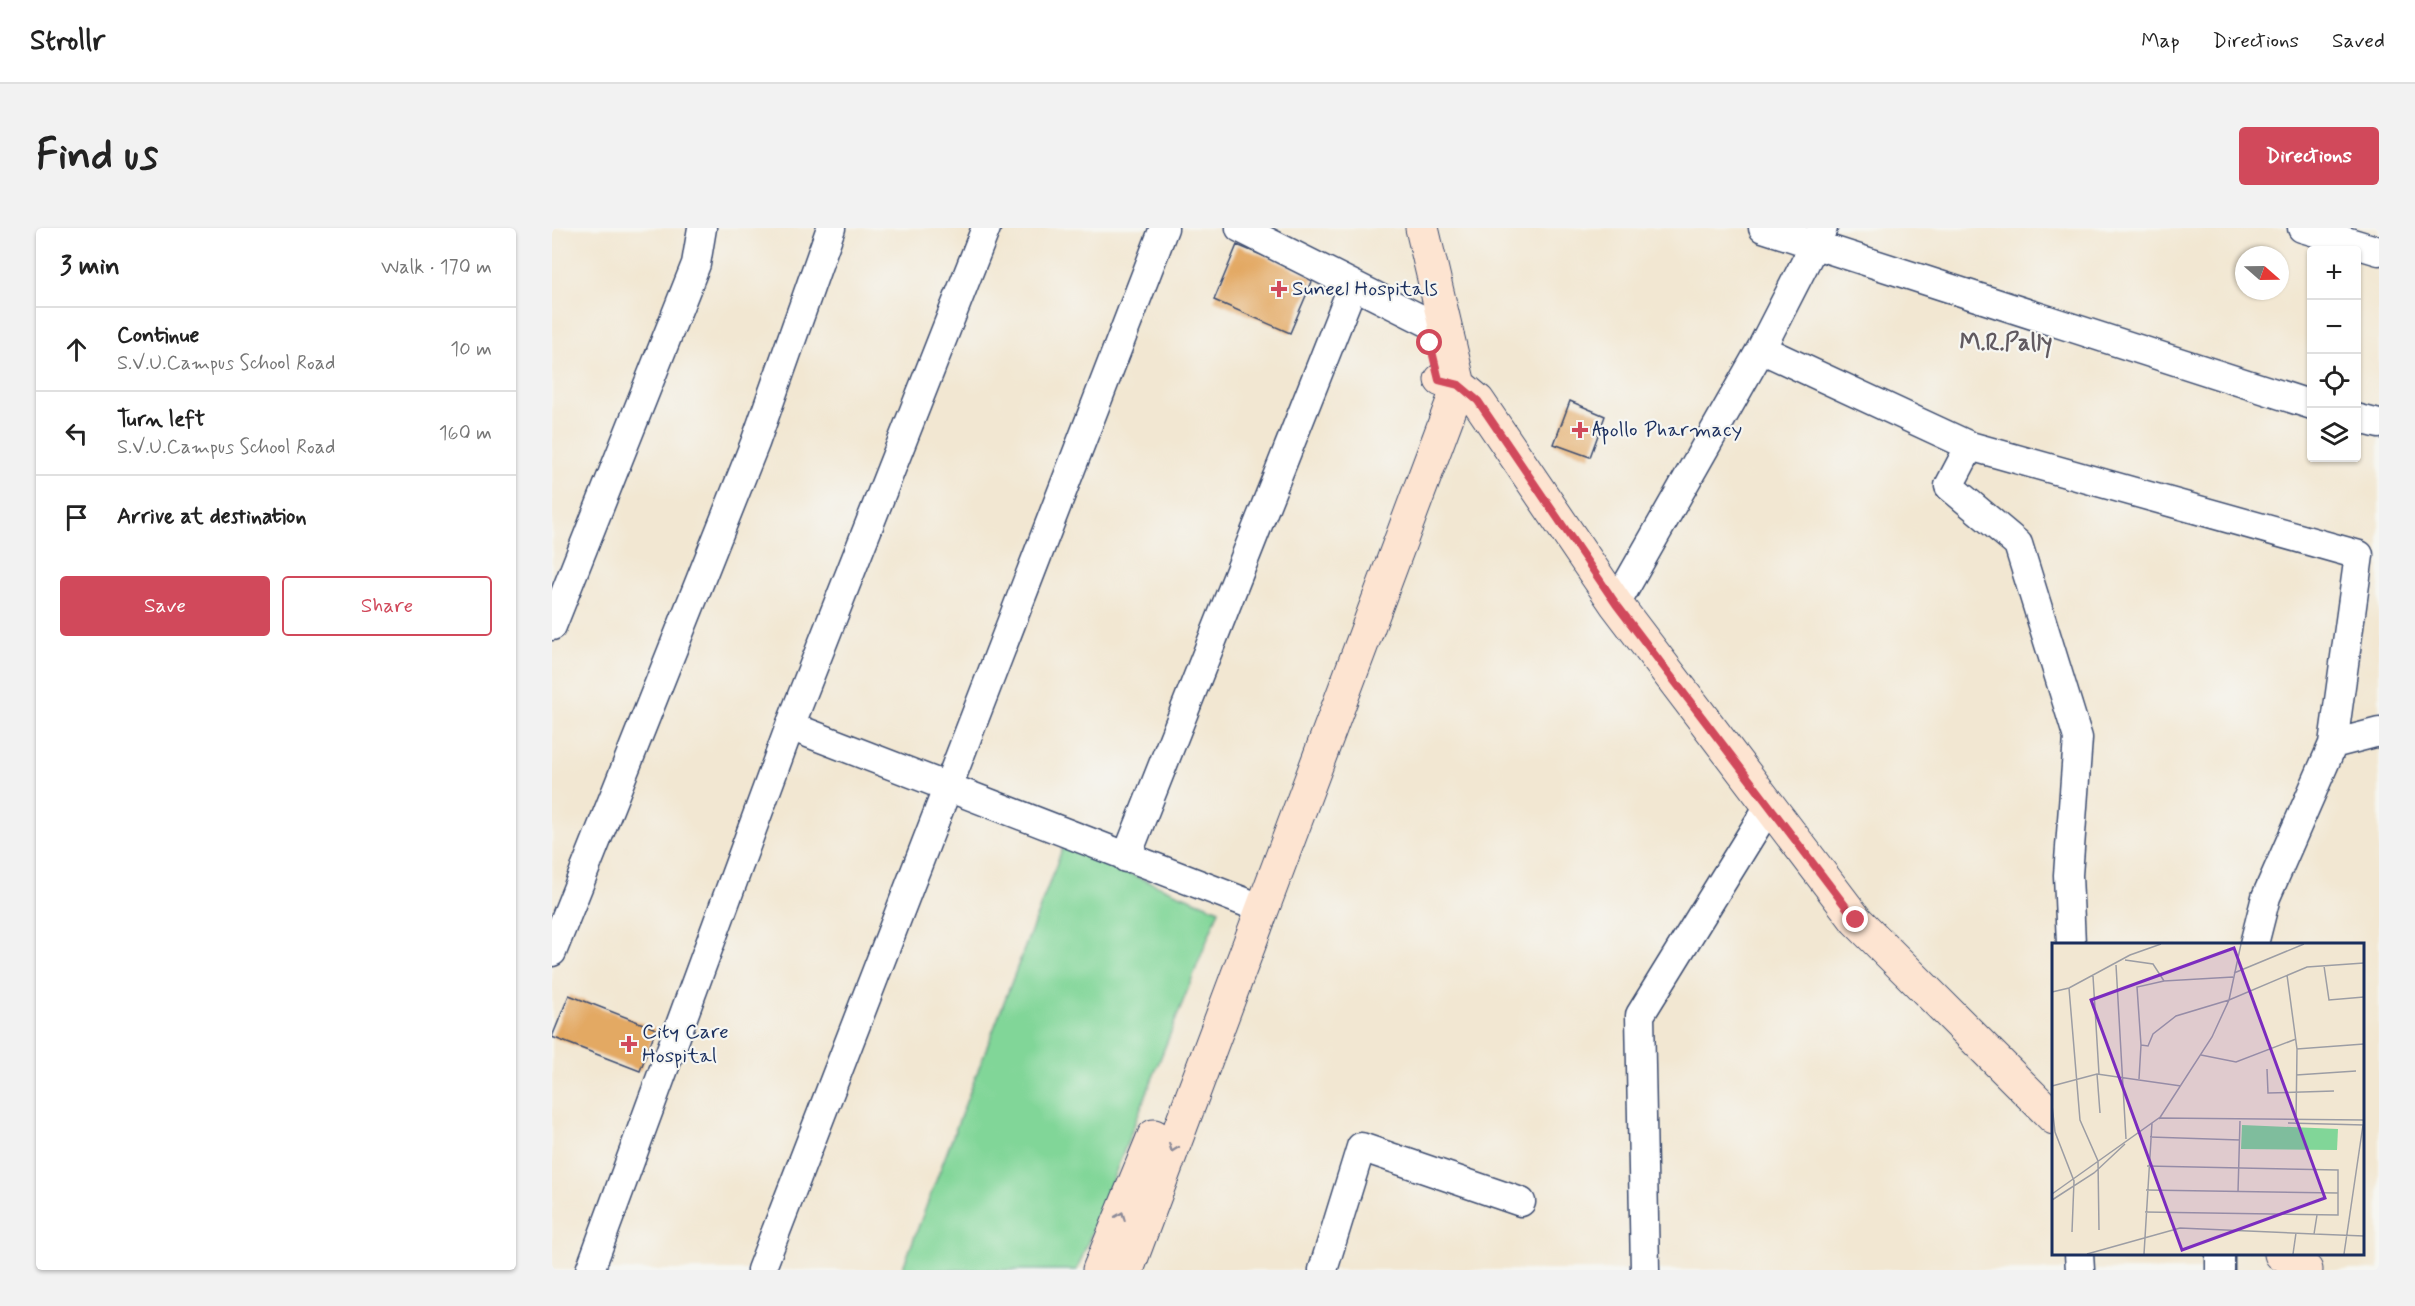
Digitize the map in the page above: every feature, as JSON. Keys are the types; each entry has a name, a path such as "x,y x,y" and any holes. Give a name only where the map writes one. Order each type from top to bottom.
{"street":[{"path":"552,626 696,264 702,228"},
{"path":"552,952 755,443 831,228"},
{"path":"590,1270 790,726 986,228"},
{"path":"761,1270 1164,228"},
{"path":"1240,228 1435,326"},
{"path":"1117,1268 1449,382 1435,326 1400,228"},
{"path":"1422,228 1435,326"},
{"path":"1763,228 1819,235 2307,403"},
{"path":"2302,228 2379,251"},
{"path":"1616,604 1761,349 1819,235"},
{"path":"1126,858 1353,285"},
{"path":"1761,349 1970,446 2359,555 2333,744 2266,897 2254,943"},
{"path":"1449,382 1478,401 1616,604 1856,920 2052,1117"},
{"path":"1117,1268 1250,904 1449,382"},
{"path":"2361,419 2379,424"},
{"path":"1970,446 1949,486 2018,544 2078,738 2068,875 2071,943"},
{"path":"790,726 1126,858 1250,904"},
{"path":"2333,744 2379,732"},
{"path":"1645,1270 1640,1015 1769,806"},
{"path":"1323,1270 1361,1147 1521,1202"},
{"path":"2079,1255 2080,1270"},
{"path":"2283,1255 2306,1270"}],"green space":[{"path":"1063,847 1219,910 1077,1270 902,1270"}],"building":[{"path":"1237,245 1314,277 1290,333 1214,300"},
{"name":"Apollo Pharmacy","path":"1570,401 1605,416 1590,457 1554,444"},
{"path":"569,995 656,1029 640,1071 552,1037"}],"place":[{"name":"Suneel Hospitals","path":"1279,289"},
{"name":"Apollo Pharmacy","path":"1580,430"},
{"name":"City Care Hospital","path":"629,1044"}],"district":[{"name":"M.R.Pally","path":"2006,343"}],"route":[{"path":"1430,343 1439,380 1459,385 1478,401 1616,604 1856,920"}]}
